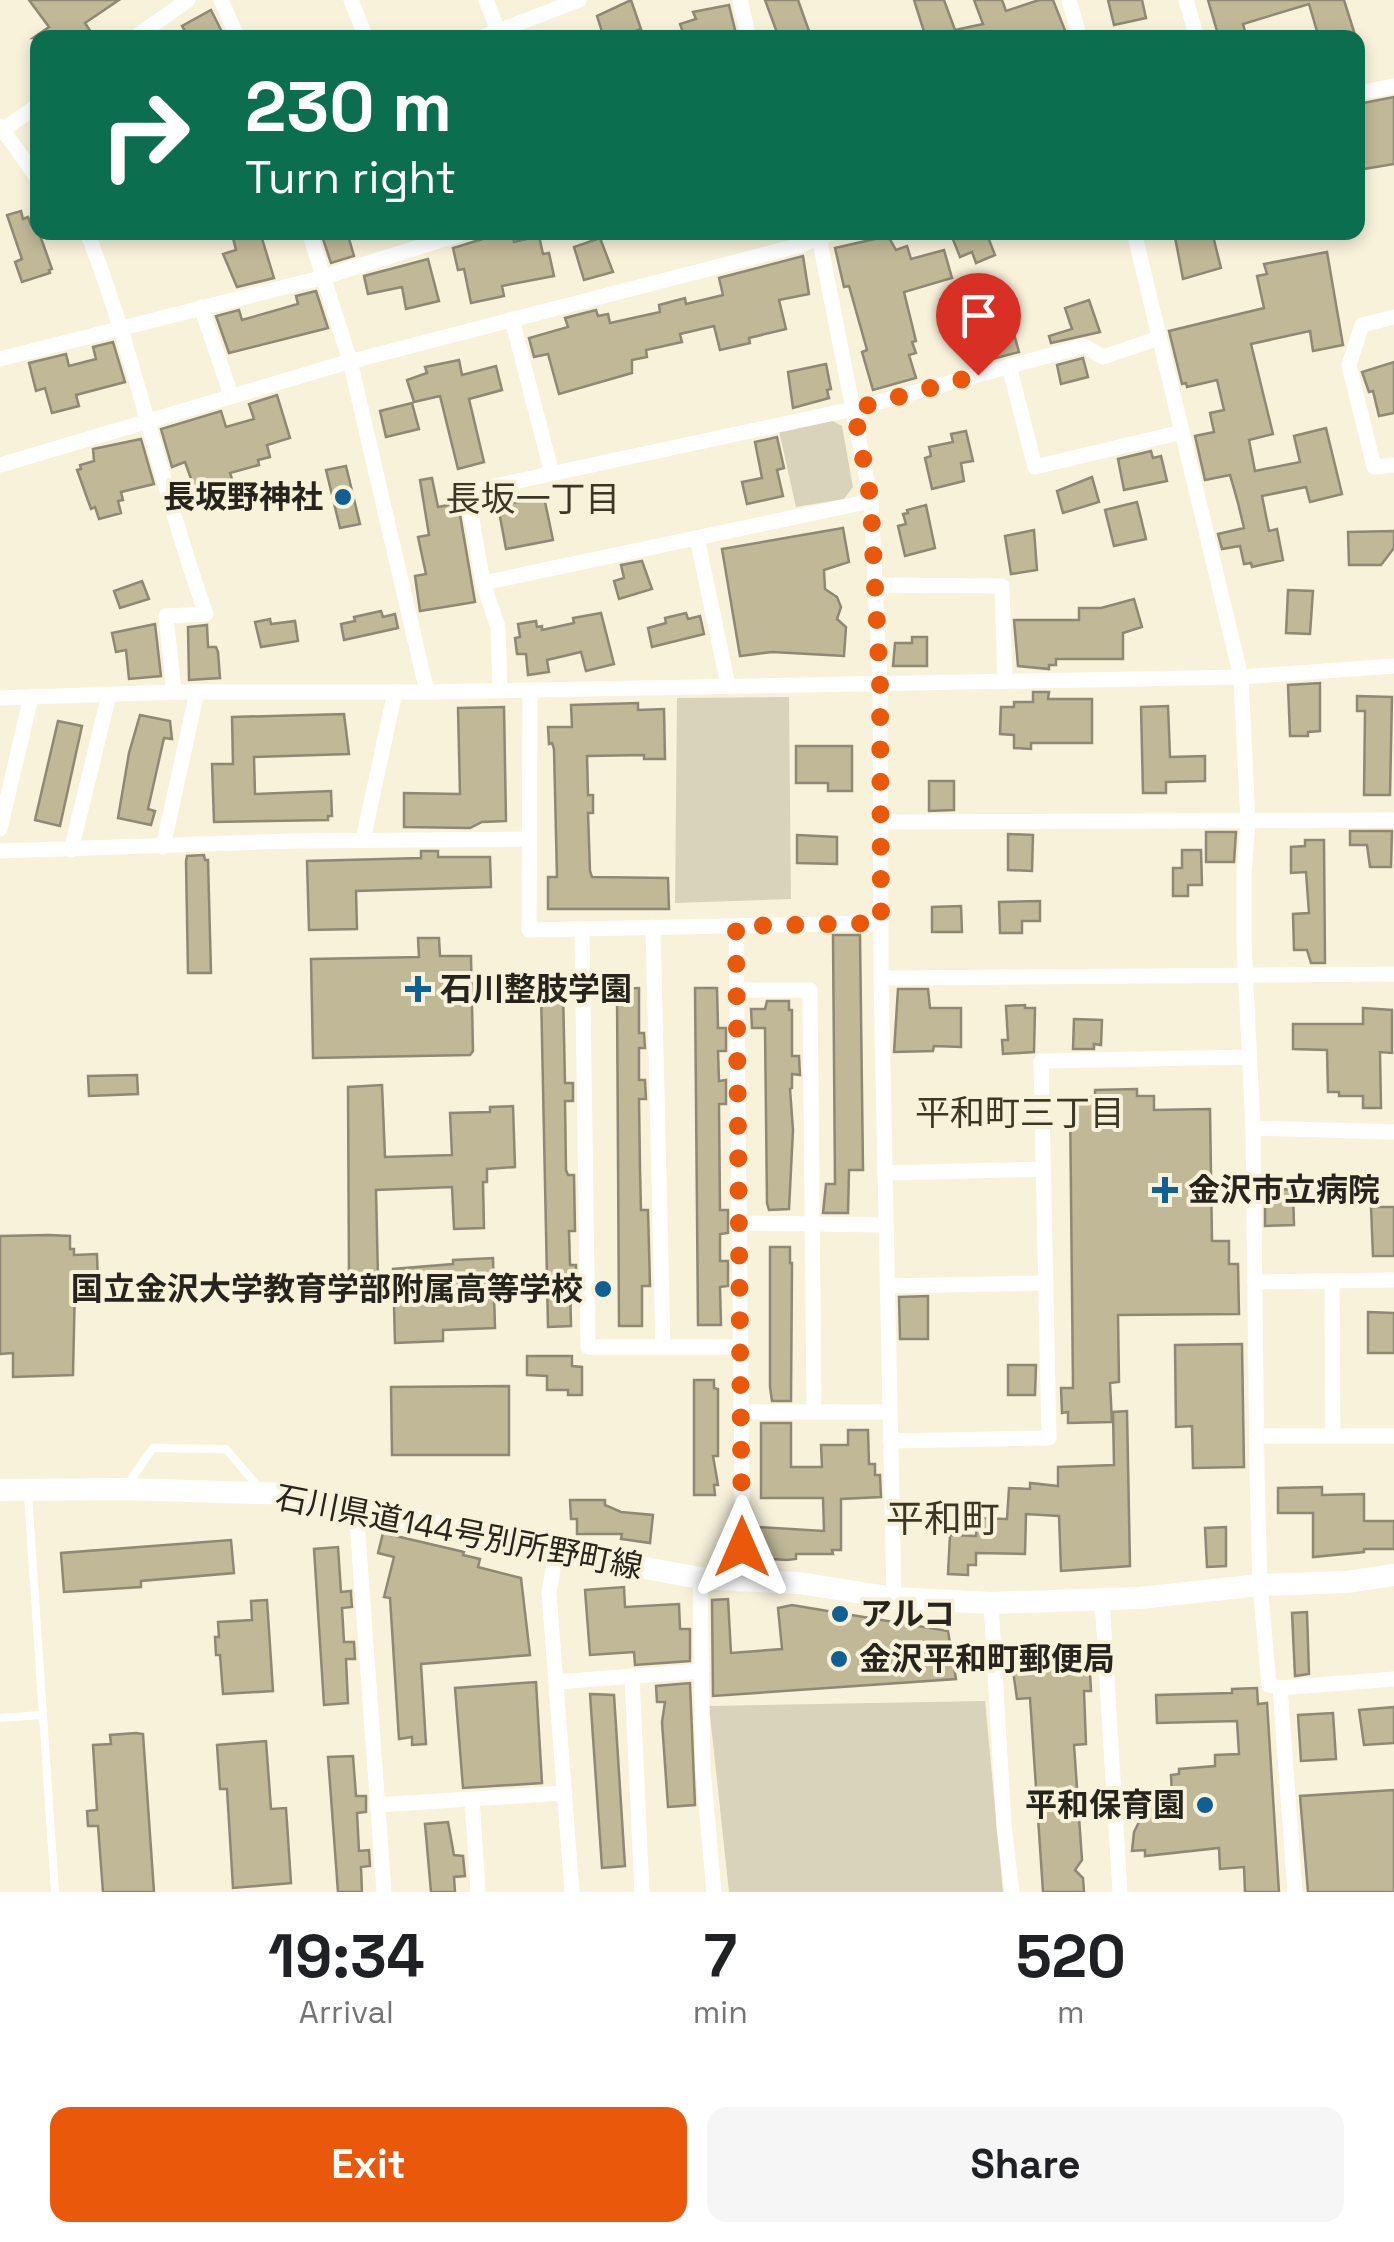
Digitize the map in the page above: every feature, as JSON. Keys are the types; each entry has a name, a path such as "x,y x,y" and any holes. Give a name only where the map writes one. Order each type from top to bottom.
{"main road":[{"name":"石川県道144号別所野町線","path":"0,1490 293,1494 556,1552 700,1578 799,1582 894,1598 991,1603 1102,1600 1260,1584 1347,1582 1394,1576"}],"street":[{"path":"145,30 188,0"},
{"path":"222,0 235,30"},
{"path":"351,0 363,30"},
{"path":"486,0 498,30"},
{"path":"501,30 580,0"},
{"path":"740,0 747,30"},
{"path":"1069,0 1078,30"},
{"path":"1186,0 1194,30"},
{"path":"1365,92 1394,86"},
{"path":"30,109 1,129 30,167"},
{"path":"89,240 122,328 176,530 206,614 166,616 174,692"},
{"path":"312,240 350,362 427,692"},
{"path":"0,359 324,278 441,240"},
{"path":"0,464 231,395 795,240"},
{"path":"829,240 871,501 880,682 880,978 894,1598"},
{"path":"1136,240 1241,677 1248,822 1244,873 1253,1128 1260,1584 1269,1685 1280,1688 1394,1679"},
{"path":"201,308 231,395"},
{"path":"1394,317 1362,326 1349,366 1374,467 1394,466"},
{"path":"512,319 552,474"},
{"path":"500,690 498,627 484,583 467,492 854,409 1084,346 1103,357 1160,338"},
{"path":"1009,366 1034,467 1182,432"},
{"path":"484,583 871,501"},
{"path":"697,538 728,685"},
{"path":"875,585 1002,586 1006,680"},
{"path":"0,698 174,692 427,692 1241,677 1394,666"},
{"path":"530,690 528,930 881,923"},
{"path":"163,847 197,692"},
{"path":"363,840 395,692"},
{"path":"71,850 110,694"},
{"path":"0,829 30,697"},
{"path":"881,822 1394,820"},
{"path":"0,851 528,839"},
{"path":"736,926 742,1581"},
{"path":"653,928 663,1347"},
{"path":"582,929 588,1347 741,1347"},
{"path":"880,978 1394,974"},
{"path":"737,990 810,990 814,1412"},
{"path":"890,1441 1049,1438 1041,1061 1249,1057"},
{"path":"1253,1128 1394,1132"},
{"path":"884,1173 1044,1169"},
{"path":"740,1223 886,1225"},
{"path":"1254,1282 1394,1280"},
{"path":"1332,1281 1333,1436"},
{"path":"887,1286 1046,1283"},
{"path":"742,1412 890,1412"},
{"path":"1256,1436 1394,1436"},
{"path":"356,1508 384,1892"},
{"path":"556,1552 548,1593 572,1892"},
{"path":"700,1578 703,1770 714,1892"},
{"path":"1102,1600 1120,1892"},
{"path":"991,1603 1004,1826 1012,1892"},
{"path":"556,1682 700,1671"},
{"path":"632,1676 642,1892"},
{"path":"1280,1688 1295,1892"},
{"path":"378,1805 565,1793"},
{"path":"472,1799 478,1892"}],"lane":[{"path":"124,1489 153,1448 226,1448 263,1493"},
{"path":"28,1490 54,1892"},
{"path":"0,1718 40,1715"}],"shaded area":[{"path":"831,420 842,426 853,487 844,499 796,507 779,431"},
{"path":"789,697 791,899 675,903 677,698"},
{"path":"985,1701 1003,1892 729,1892 709,1706"}],"building":[{"path":"29,0 119,0 85,23 90,30 45,30 49,27"},
{"path":"631,0 641,29 601,30 597,16"},
{"path":"765,0 798,0 809,30 776,30"},
{"path":"914,0 944,0 955,30 923,30"},
{"path":"974,0 1002,0 1006,11 1039,0 1053,0 1065,30 955,30 983,24"},
{"path":"1108,0 1142,0 1146,18 1114,25"},
{"path":"1208,0 1344,0 1353,30 1317,30 1309,4 1243,24 1245,30 1217,30"},
{"path":"729,5 735,30 682,30 680,24 696,19 693,12"},
{"path":"211,10 221,30 184,30 182,26"},
{"path":"1394,97 1394,164 1365,169 1365,103"},
{"path":"21,211 23,219 28,217 30,240 42,240 50,273 22,282 15,262 22,259 7,215"},
{"path":"234,240 262,240 274,278 237,287 223,254 236,250"},
{"path":"323,240 349,240 354,256 331,263"},
{"path":"479,240 540,240 543,254 549,253 554,276 502,286 504,296 471,303 464,269 458,270 453,248"},
{"path":"601,240 613,272 584,280 574,247"},
{"path":"890,240 896,250 907,246 911,259 944,250 952,278 904,292 916,341 912,342 916,353 909,355 916,378 873,390 862,352 867,350 849,286 844,287 835,248"},
{"path":"953,240 989,240 995,255 976,263 972,252 960,257"},
{"path":"1176,240 1214,240 1221,268 1183,279"},
{"path":"1327,252 1343,345 1313,351 1310,331 1251,344 1273,434 1249,440 1255,471 1300,462 1294,436 1326,428 1342,494 1310,502 1306,487 1262,496 1269,531 1277,529 1283,560 1252,567 1251,563 1244,564 1240,546 1222,549 1218,534 1244,528 1230,475 1205,480 1195,436 1214,432 1210,413 1224,410 1217,380 1187,387 1182,384 1169,331 1264,308 1257,276 1267,274 1264,264"},
{"path":"803,256 809,294 779,300 786,329 749,338 750,343 720,350 714,326 680,334 682,342 646,350 647,357 632,360 632,373 559,394 548,354 534,357 529,338 568,327 565,318 596,310 598,316 608,314 610,323 660,312 659,305 685,298 686,304 723,295 719,278"},
{"path":"428,259 439,301 406,309 402,287 368,294 364,276"},
{"path":"316,291 328,328 229,353 216,316 239,310 242,320 298,304 296,296"},
{"path":"1089,300 1100,332 1051,343 1049,336 1072,329 1065,308"},
{"path":"1009,316 1019,352 985,361 975,326"},
{"path":"113,342 125,382 76,395 79,406 52,413 45,388 36,391 29,363 66,354 69,366 96,359 93,347"},
{"path":"1083,358 1088,377 1061,384 1057,365"},
{"path":"459,360 462,375 496,366 502,390 469,399 484,462 458,469 440,396 414,402 407,380 427,373 425,367"},
{"path":"1394,362 1394,413 1379,416 1373,391 1369,392 1362,372"},
{"path":"826,364 829,398 793,408 788,372"},
{"path":"277,395 290,438 267,445 270,457 258,460 259,465 230,473 235,488 225,490 227,496 200,504 185,462 172,467 161,429 221,411 226,427 254,419 249,404"},
{"path":"412,403 419,429 386,437 380,411"},
{"path":"966,431 973,461 961,463 964,481 932,489 925,458 931,456 929,447 953,442 951,434"},
{"path":"777,437 784,468 777,470 783,496 747,504 742,482 762,478 755,442"},
{"path":"141,439 154,484 121,492 121,513 99,519 95,507 91,509 77,470 80,465 94,461 93,449"},
{"path":"1151,451 1153,458 1161,456 1167,481 1124,490 1118,459"},
{"name":"長坂野神社","path":"346,466 360,524 340,528 326,470"},
{"path":"1092,477 1099,502 1063,513 1057,491"},
{"path":"432,478 438,507 458,503 475,602 420,611 415,576 426,574 418,537 429,535 420,480"},
{"path":"544,497 553,540 506,549 498,506"},
{"path":"1137,502 1146,539 1114,546 1105,510"},
{"path":"926,505 935,548 905,556 898,526 906,524 903,514 907,510"},
{"path":"843,528 849,562 824,570 825,589 837,597 841,607 837,619 846,627 844,656 772,652 740,656 722,549"},
{"path":"1034,530 1037,570 1011,574 1005,536"},
{"path":"1394,531 1394,548 1381,565 1349,565 1348,532"},
{"path":"642,561 652,589 619,599 614,581 624,578 621,565"},
{"path":"142,581 149,599 120,608 114,591"},
{"path":"1288,590 1313,591 1310,634 1286,633"},
{"path":"1134,599 1142,627 1123,633 1123,659 1056,659 1056,665 1049,665 1049,669 1018,666 1014,620 1079,620 1079,608 1101,608"},
{"path":"381,611 383,617 395,614 398,628 344,640 341,624"},
{"path":"601,613 614,664 586,671 581,652 547,660 549,672 528,675 526,654 517,654 518,624 536,621 542,630"},
{"path":"686,613 688,619 700,616 704,634 652,647 648,628 666,623 665,618"},
{"path":"270,619 271,624 295,621 298,641 261,647 255,622"},
{"path":"155,624 161,676 129,679 126,650 116,652 112,633"},
{"path":"207,625 208,647 216,647 218,652 220,678 189,680 188,627"},
{"path":"912,637 927,637 927,666 893,666 895,643 912,643"},
{"path":"1320,683 1320,731 1290,736 1288,685"},
{"path":"1033,692 1049,692 1048,699 1092,699 1092,743 1031,743 1031,749 1014,748 1014,735 1000,734 1001,707 1033,702"},
{"path":"1357,696 1392,697 1390,795 1364,795 1365,711 1357,711"},
{"path":"638,703 638,710 664,709 665,759 644,759 644,755 587,756 588,795 593,795 593,813 588,813 590,871 592,877 668,878 669,909 548,909 548,877 557,877 554,749 549,744 548,727 572,727 571,705"},
{"path":"1168,706 1170,757 1205,756 1205,781 1166,782 1166,793 1143,793 1141,707"},
{"path":"504,707 506,821 482,822 470,828 404,827 404,793 460,794 458,708"},
{"path":"344,714 349,754 254,757 255,794 331,791 332,816 328,820 214,822 212,764 233,764 232,717"},
{"path":"140,715 170,721 172,739 164,738 148,809 155,811 151,825 118,818"},
{"path":"58,721 82,726 60,826 35,820"},
{"path":"796,746 852,746 852,791 828,791 828,783 796,783"},
{"path":"929,781 954,781 954,810 929,811"},
{"path":"1350,831 1392,831 1391,867 1370,867 1367,845 1350,845"},
{"path":"1206,832 1236,832 1234,862 1206,862"},
{"path":"1008,834 1033,835 1032,871 1008,870"},
{"path":"797,835 837,837 837,864 797,863"},
{"path":"1305,840 1324,840 1325,963 1311,963 1307,950 1294,950 1293,914 1309,913 1306,872 1291,873 1291,847 1305,846"},
{"path":"1182,850 1201,850 1202,885 1188,885 1188,896 1173,896 1173,868 1182,868"},
{"path":"421,851 438,851 438,857 490,857 491,887 356,891 357,929 309,930 307,861 421,858"},
{"path":"204,855 208,860 211,973 188,973 186,861 187,856"},
{"path":"1040,901 1040,921 1022,921 1022,933 1000,933 999,902"},
{"path":"961,906 962,932 932,932 932,907"},
{"path":"833,935 860,935 863,1170 849,1170 848,1213 823,1213 826,1184 835,1184"},
{"path":"418,938 439,938 440,956 471,956 470,1055 313,1058 311,959 419,957"},
{"path":"639,988 639,1033 644,1033 645,1048 639,1048 639,1080 645,1080 646,1099 639,1099 641,1210 648,1210 650,1286 642,1286 642,1326 619,1326 617,989"},
{"path":"695,988 717,988 718,1028 726,1028 726,1051 718,1051 719,1081 726,1080 726,1104 719,1104 720,1210 728,1210 728,1233 720,1234 720,1261 728,1261 728,1286 720,1287 721,1325 698,1325"},
{"path":"898,989 928,989 930,1008 961,1008 961,1047 934,1046 933,1051 894,1052"},
{"path":"541,991 563,991 565,1083 573,1083 573,1101 565,1101 566,1170 568,1175 574,1175 575,1231 569,1231 570,1265 576,1265 576,1282 570,1282 571,1326 548,1327"},
{"path":"767,1001 789,1001 792,1056 799,1056 800,1075 792,1074 790,1089 793,1130 789,1209 769,1210 767,1203 765,1028 752,1028 751,1009 765,1009"},
{"path":"1006,1006 1035,1008 1034,1052 1003,1054 1002,1040 1008,1040"},
{"path":"1363,1008 1392,1010 1392,1053 1380,1052 1381,1108 1363,1108 1363,1096 1328,1092 1327,1050 1293,1049 1293,1024 1363,1024"},
{"path":"1074,1019 1102,1020 1101,1045 1073,1049"},
{"path":"137,1075 138,1094 89,1096 88,1076"},
{"path":"382,1085 385,1157 452,1155 450,1113 490,1112 490,1107 513,1106 515,1167 487,1169 487,1182 483,1182 484,1228 454,1229 452,1187 376,1190 378,1278 349,1278 348,1087"},
{"path":"1137,1089 1137,1096 1154,1096 1154,1110 1210,1109 1212,1241 1229,1241 1229,1264 1238,1264 1239,1314 1118,1315 1119,1382 1110,1383 1112,1422 1068,1423 1068,1412 1062,1413 1061,1388 1073,1388 1070,1097 1095,1097 1095,1090"},
{"path":"1293,1189 1294,1225 1265,1226 1265,1190"},
{"path":"1371,1207 1394,1207 1394,1256 1373,1256"},
{"path":"0,1236 70,1236 74,1255 97,1254 98,1283 75,1283 73,1375 13,1377 13,1353 0,1354"},
{"path":"770,1247 790,1247 791,1401 772,1401 770,1387"},
{"path":"493,1258 495,1328 443,1330 443,1341 395,1343 393,1269"},
{"path":"928,1296 928,1339 900,1339 899,1297"},
{"path":"1368,1312 1394,1313 1394,1353 1368,1353"},
{"path":"1242,1344 1244,1467 1193,1468 1192,1426 1176,1427 1175,1345"},
{"path":"527,1356 572,1356 572,1366 582,1367 582,1395 547,1390 547,1376 527,1375"},
{"path":"1008,1365 1036,1365 1035,1395 1008,1395"},
{"path":"694,1380 714,1380 714,1388 718,1389 718,1456 713,1456 718,1485 714,1485 715,1495 694,1495"},
{"path":"509,1386 509,1455 392,1455 391,1387"},
{"path":"1127,1411 1130,1566 1061,1571 1059,1516 1026,1514 1025,1554 976,1553 976,1565 968,1565 968,1575 948,1574 950,1535 976,1536 977,1518 1007,1519 1009,1488 1030,1489 1030,1483 1058,1486 1058,1467 1114,1465 1113,1412"},
{"path":"761,1423 791,1423 791,1467 822,1467 821,1445 848,1445 848,1430 868,1430 869,1464 875,1464 875,1475 880,1475 881,1497 841,1499 841,1550 832,1550 833,1554 796,1554 796,1559 787,1560 754,1558 757,1527 824,1531 823,1498 761,1498"},
{"path":"1322,1487 1322,1495 1364,1494 1364,1521 1394,1521 1394,1549 1313,1557 1313,1513 1278,1513 1278,1488"},
{"path":"570,1500 605,1500 605,1505 621,1512 653,1515 650,1543 621,1539 622,1534 577,1534 577,1519 571,1519"},
{"path":"1226,1527 1226,1566 1207,1567 1205,1528"},
{"path":"383,1533 464,1552 463,1555 480,1559 478,1567 521,1578 530,1655 421,1664 426,1744 412,1745 412,1737 399,1739 390,1598 384,1597 394,1557 378,1553"},
{"path":"231,1540 234,1573 141,1581 141,1587 64,1592 61,1553"},
{"path":"338,1547 341,1592 351,1591 352,1607 342,1608 344,1642 354,1642 355,1659 346,1659 348,1703 324,1705 314,1549"},
{"path":"624,1587 625,1607 679,1604 680,1629 690,1629 690,1661 635,1665 634,1652 590,1655 585,1590"},
{"path":"728,1599 731,1653 782,1649 778,1608 792,1605 948,1631 956,1679 713,1696 712,1600"},
{"path":"267,1600 273,1691 223,1694 220,1655 216,1655 218,1622 252,1620 251,1601"},
{"path":"1307,1612 1309,1674 1295,1676 1292,1613"},
{"path":"1070,1655 1089,1655 1091,1691 1084,1691 1086,1744 1074,1745 1082,1860 1075,1870 1083,1878 1084,1892 1043,1892 1030,1698 1017,1699 1013,1671 1015,1663 1070,1660"},
{"path":"536,1682 542,1783 463,1788 455,1688"},
{"path":"690,1683 695,1805 668,1807 662,1722 665,1702 657,1702 656,1686"},
{"path":"1257,1688 1258,1704 1267,1703 1279,1892 1245,1892 1244,1867 1220,1869 1219,1848 1145,1856 1145,1850 1132,1851 1134,1832 1143,1814 1172,1795 1171,1775 1179,1774 1179,1769 1215,1766 1215,1755 1239,1754 1237,1721 1157,1723 1156,1695 1232,1693 1232,1689"},
{"path":"590,1694 614,1695 625,1866 602,1868"},
{"path":"1394,1707 1394,1743 1364,1745 1359,1710"},
{"path":"1333,1713 1336,1759 1301,1761 1298,1715"},
{"path":"143,1734 154,1892 103,1892 98,1826 88,1826 87,1811 97,1810 93,1745 111,1744 110,1735"},
{"path":"266,1741 271,1809 286,1808 291,1883 233,1888 227,1789 220,1789 217,1745"},
{"path":"353,1756 356,1796 366,1796 366,1812 357,1813 359,1851 369,1850 370,1866 361,1867 362,1892 338,1892 328,1757"},
{"path":"1394,1790 1394,1892 1308,1892 1300,1796"},
{"path":"448,1822 454,1855 463,1856 465,1876 454,1877 455,1892 431,1892 425,1824"}],"place":[{"name":"長坂野神社","path":"343,497"},
{"name":"石川整肢学園","path":"418,989"},
{"name":"金沢市立病院","path":"1165,1190"},
{"name":"国立金沢大学教育学部附属高等学校","path":"603,1289"},
{"name":"アルコ","path":"840,1614"},
{"name":"金沢平和町郵便局","path":"839,1659"},
{"name":"平和保育園","path":"1205,1805"}],"district":[{"name":"長坂一丁目","path":"533,499"},
{"name":"平和町三丁目","path":"1020,1113"},
{"name":"平和町","path":"943,1519"}],"route":[{"path":"742,1547 736,926 881,923 880,682 871,501 854,409 978,375"}]}
